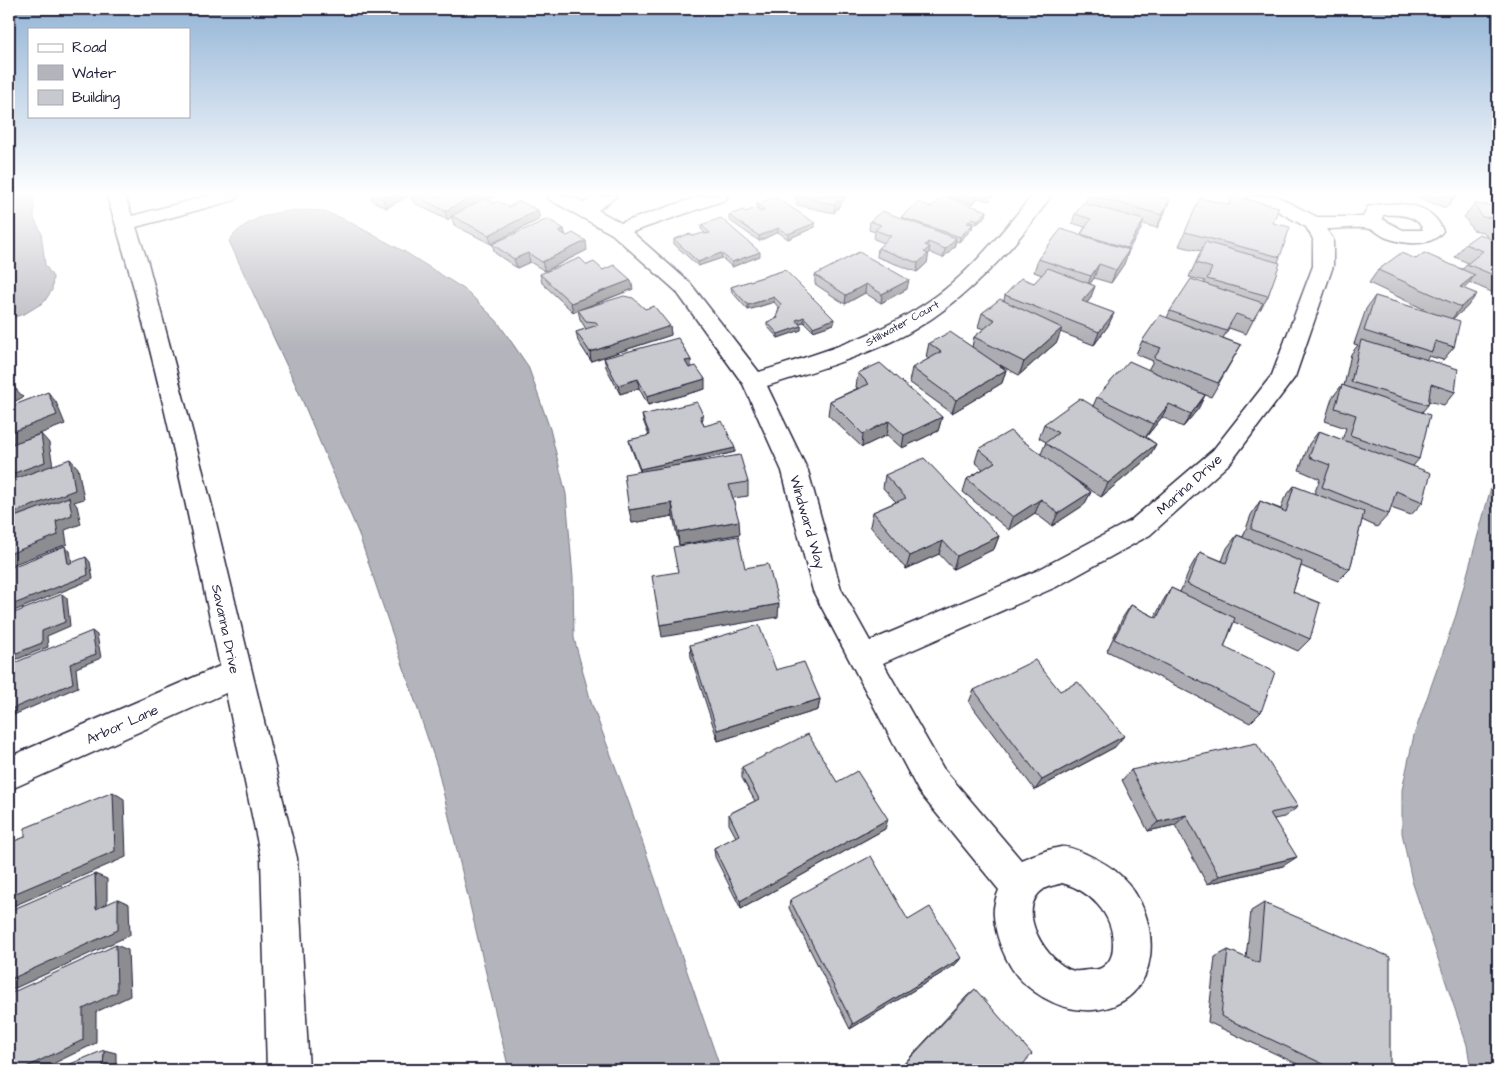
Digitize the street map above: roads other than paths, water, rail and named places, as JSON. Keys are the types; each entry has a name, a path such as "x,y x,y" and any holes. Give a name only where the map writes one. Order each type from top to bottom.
{"street":[{"name":"Savanna Drive","path":"132,246 200,510 279,858 288,1070"},
{"name":"Windward Way","path":"638,246 684,287 754,382 794,471 827,591 931,780 1019,886"},
{"name":"Stillwater Court","path":"754,382 874,342 936,306 982,267 999,246"},
{"name":"Marina Drive","path":"863,658 1046,579 1140,528 1222,456 1283,377 1323,266 1323,246"},
{"name":"Arbor Lane","path":"9,774 236,674"}],"water":[{"path":"9,246 43,246 45,265 53,277 52,290 44,302 26,313 9,319"},
{"path":"231,246 395,246 467,291 497,321 528,366 550,429 566,494 573,578 574,638 591,702 629,803 721,1070 509,1070 437,766 358,532 297,388"},
{"path":"1498,462 1498,1070 1471,1070 1467,1045 1412,881 1402,833 1402,790 1414,735 1456,615"}]}
